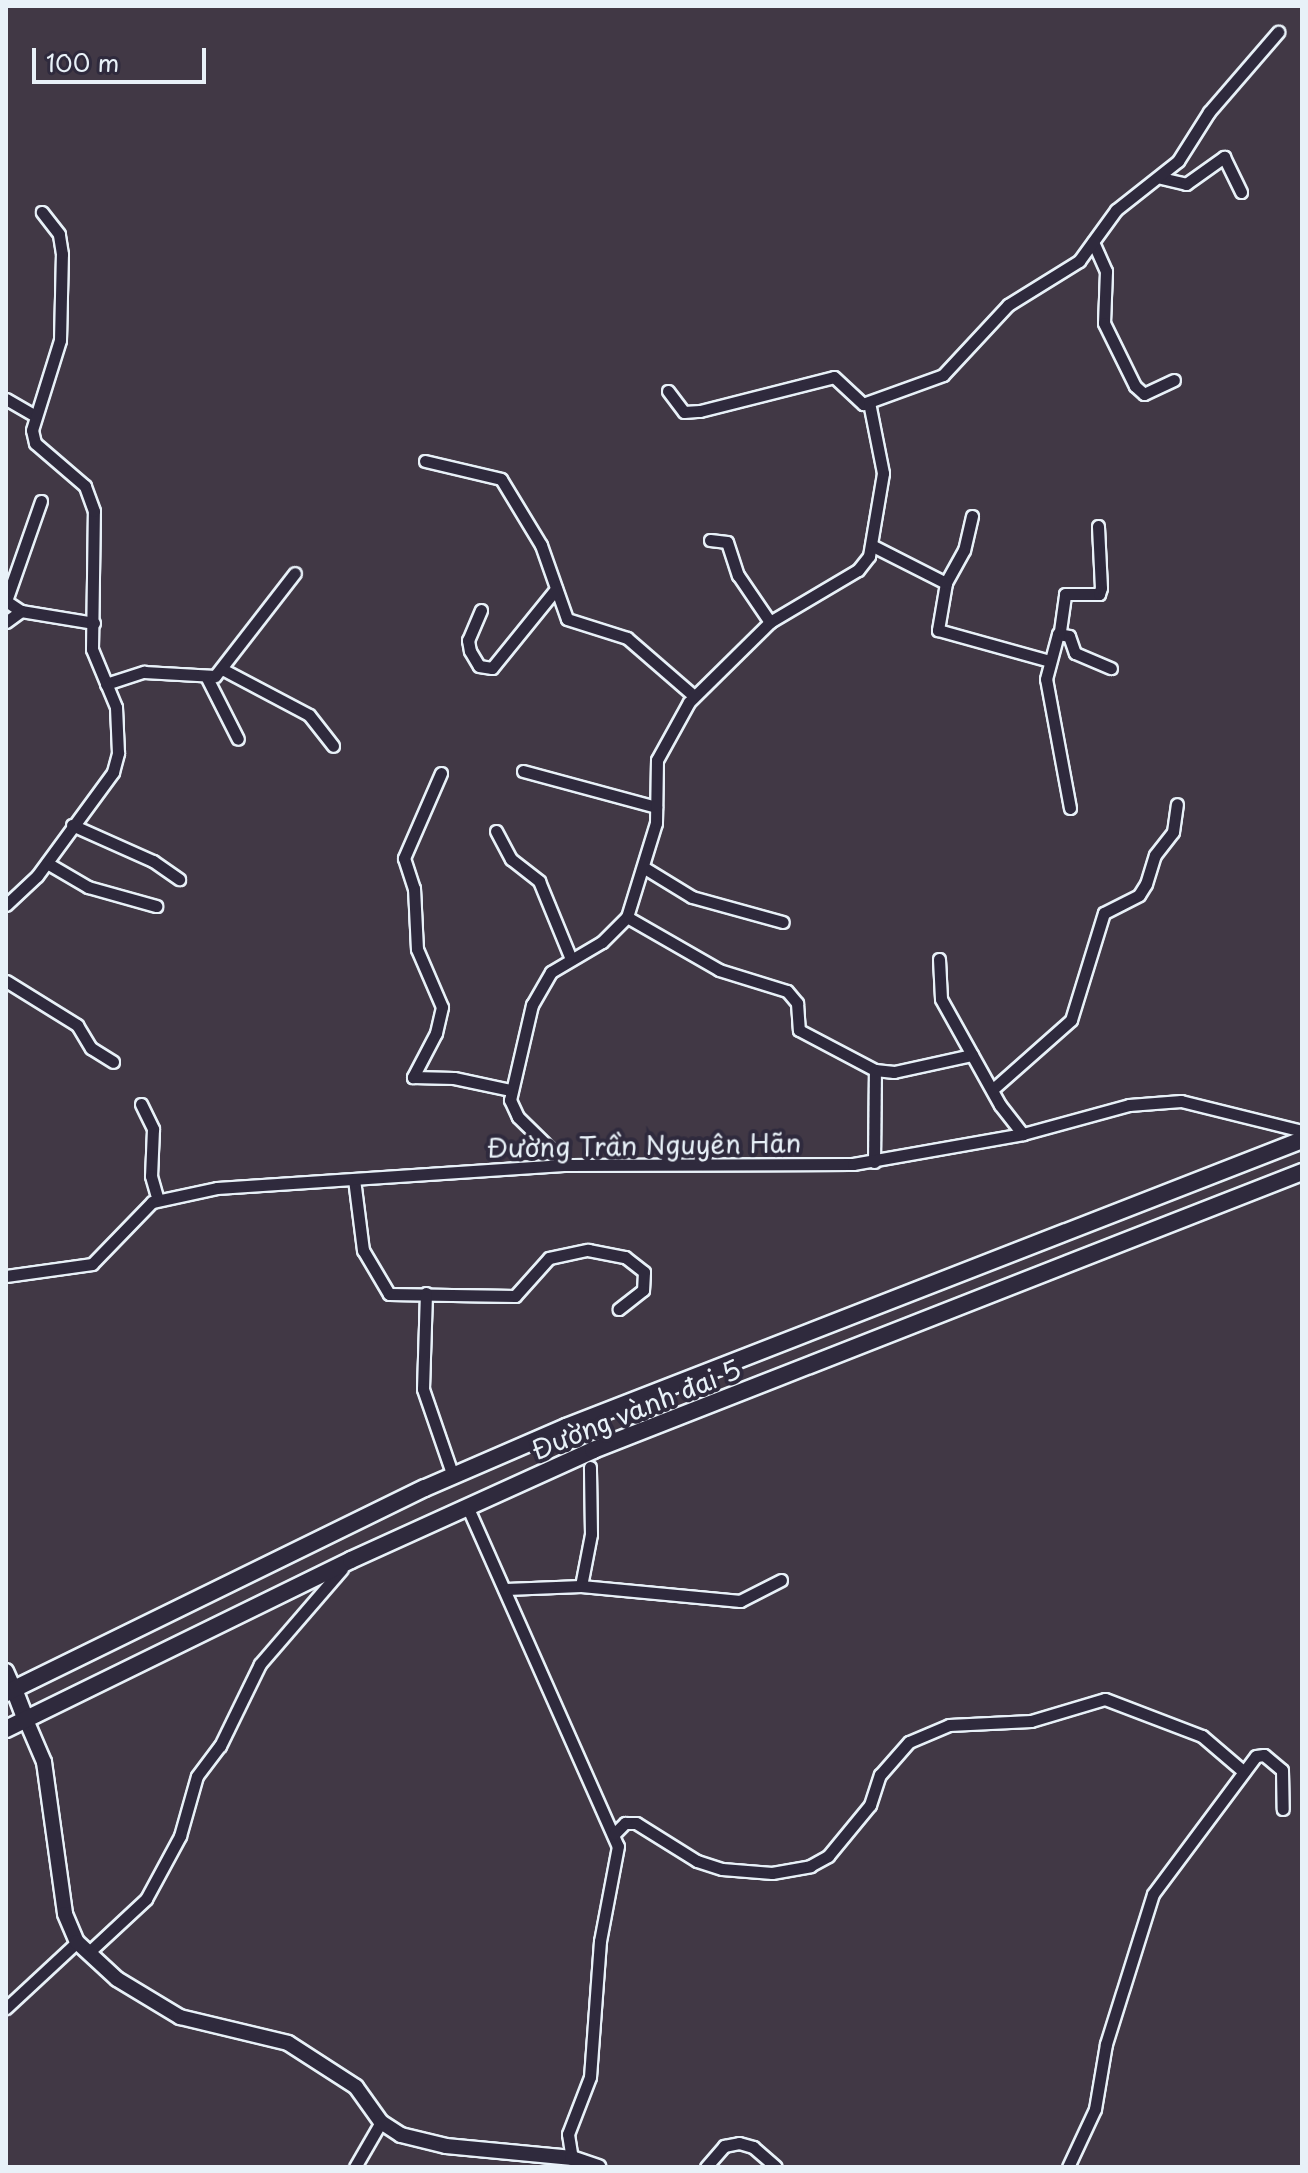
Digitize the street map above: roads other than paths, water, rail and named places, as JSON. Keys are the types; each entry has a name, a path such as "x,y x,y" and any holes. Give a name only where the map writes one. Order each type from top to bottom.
{"main road":[{"name":"Đường vành đai 5","path":"10,1691 453,1476 575,1423 1302,1140"},
{"name":"Đường vành đai 5","path":"6,1729 351,1560 593,1450 1302,1172"},
{"path":"10,1691 26,1720"}],"street":[{"path":"668,391 684,412 700,411 834,377 863,404 943,375 1015,298 1071,267 1116,210 1161,178 1184,154 1203,119 1254,55 1278,32"},
{"path":"1161,178 1186,184 1224,157 1241,192"},
{"path":"6,905 47,863 117,763 116,707 92,649 94,511 85,486 35,443 35,416 60,340 62,254 59,234 42,212"},
{"path":"1093,242 1106,271 1104,323 1135,386 1144,394 1174,380"},
{"path":"6,399 35,416"},
{"path":"567,1165 518,1117 510,1090 532,1005 551,972 602,942 627,917 643,867 656,807 653,782 660,750 694,696 770,622 858,570 873,546 883,473 869,402"},
{"path":"425,461 506,484 541,545 567,619 627,638 694,696"},
{"path":"41,501 6,592 10,606 21,611 94,623"},
{"path":"972,516 964,550 946,583 938,630 1050,661"},
{"path":"1070,808 1049,707 1050,661 1060,631 1065,594 1099,594 1098,526"},
{"path":"710,540 727,542 738,575 770,622"},
{"path":"873,546 946,583"},
{"path":"106,684 144,672 207,678 224,670 295,573"},
{"path":"481,610 468,640 470,651 479,666 492,668 556,589"},
{"path":"6,622 21,611"},
{"path":"1060,631 1069,636 1075,653 1111,668"},
{"path":"224,670 309,715 333,746"},
{"path":"207,678 238,739"},
{"path":"523,771 656,807"},
{"path":"441,773 404,858 414,888 417,949 442,1007 436,1033 413,1077 454,1078 510,1090"},
{"path":"993,1089 1071,1020 1104,913 1139,895 1146,884 1155,855 1173,832 1177,804"},
{"path":"72,825 153,861 179,879"},
{"path":"496,831 511,859 539,881 571,959"},
{"path":"47,863 88,887 156,906"},
{"path":"643,867 692,897 783,922"},
{"path":"627,917 719,970 795,996 799,1030 875,1070 894,1072 972,1055"},
{"path":"939,959 941,999 972,1055 1023,1134"},
{"path":"6,981 77,1025 91,1048 113,1062"},
{"path":"874,1162 875,1070"},
{"name":"Đường Trần Nguyên Hãn","path":"6,1276 92,1264 141,1210 158,1200 217,1188 567,1165 874,1162 1023,1134 1129,1105 1181,1101 1302,1131"},
{"path":"141,1104 153,1129 151,1176 158,1200"},
{"path":"354,1179 363,1250 382,1287 400,1296 426,1293 515,1296 549,1258 588,1250 625,1257 644,1272 643,1290 619,1309"},
{"path":"426,1293 423,1389 453,1476"},
{"path":"581,1586 591,1534 590,1467"},
{"path":"467,1506 614,1834 618,1858 600,1941 590,2077 568,2134 572,2158"},
{"path":"89,1952 146,1899 180,1836 197,1776 220,1746 260,1664 351,1560"},
{"path":"506,1589 581,1586 740,1601 781,1580"},
{"path":"6,1671 10,1691"},
{"path":"614,1834 625,1823 636,1823 697,1861 722,1869 772,1873 810,1866 828,1856 870,1805 880,1775 909,1742 949,1725 1031,1721 1105,1699 1202,1736 1244,1772"},
{"path":"26,1720 44,1762 52,1844 65,1914 77,1942 117,1979 180,2017 271,2036 319,2061 356,2087 381,2122 401,2135 446,2146 572,2158 598,2167"},
{"path":"1068,2167 1095,2109 1103,2054 1146,1907 1256,1756 1274,1761 1286,1781 1283,1809"},
{"path":"6,2008 77,1942"},
{"path":"355,2167 381,2122"},
{"path":"706,2167 724,2146 739,2143 753,2147 776,2167"}]}
